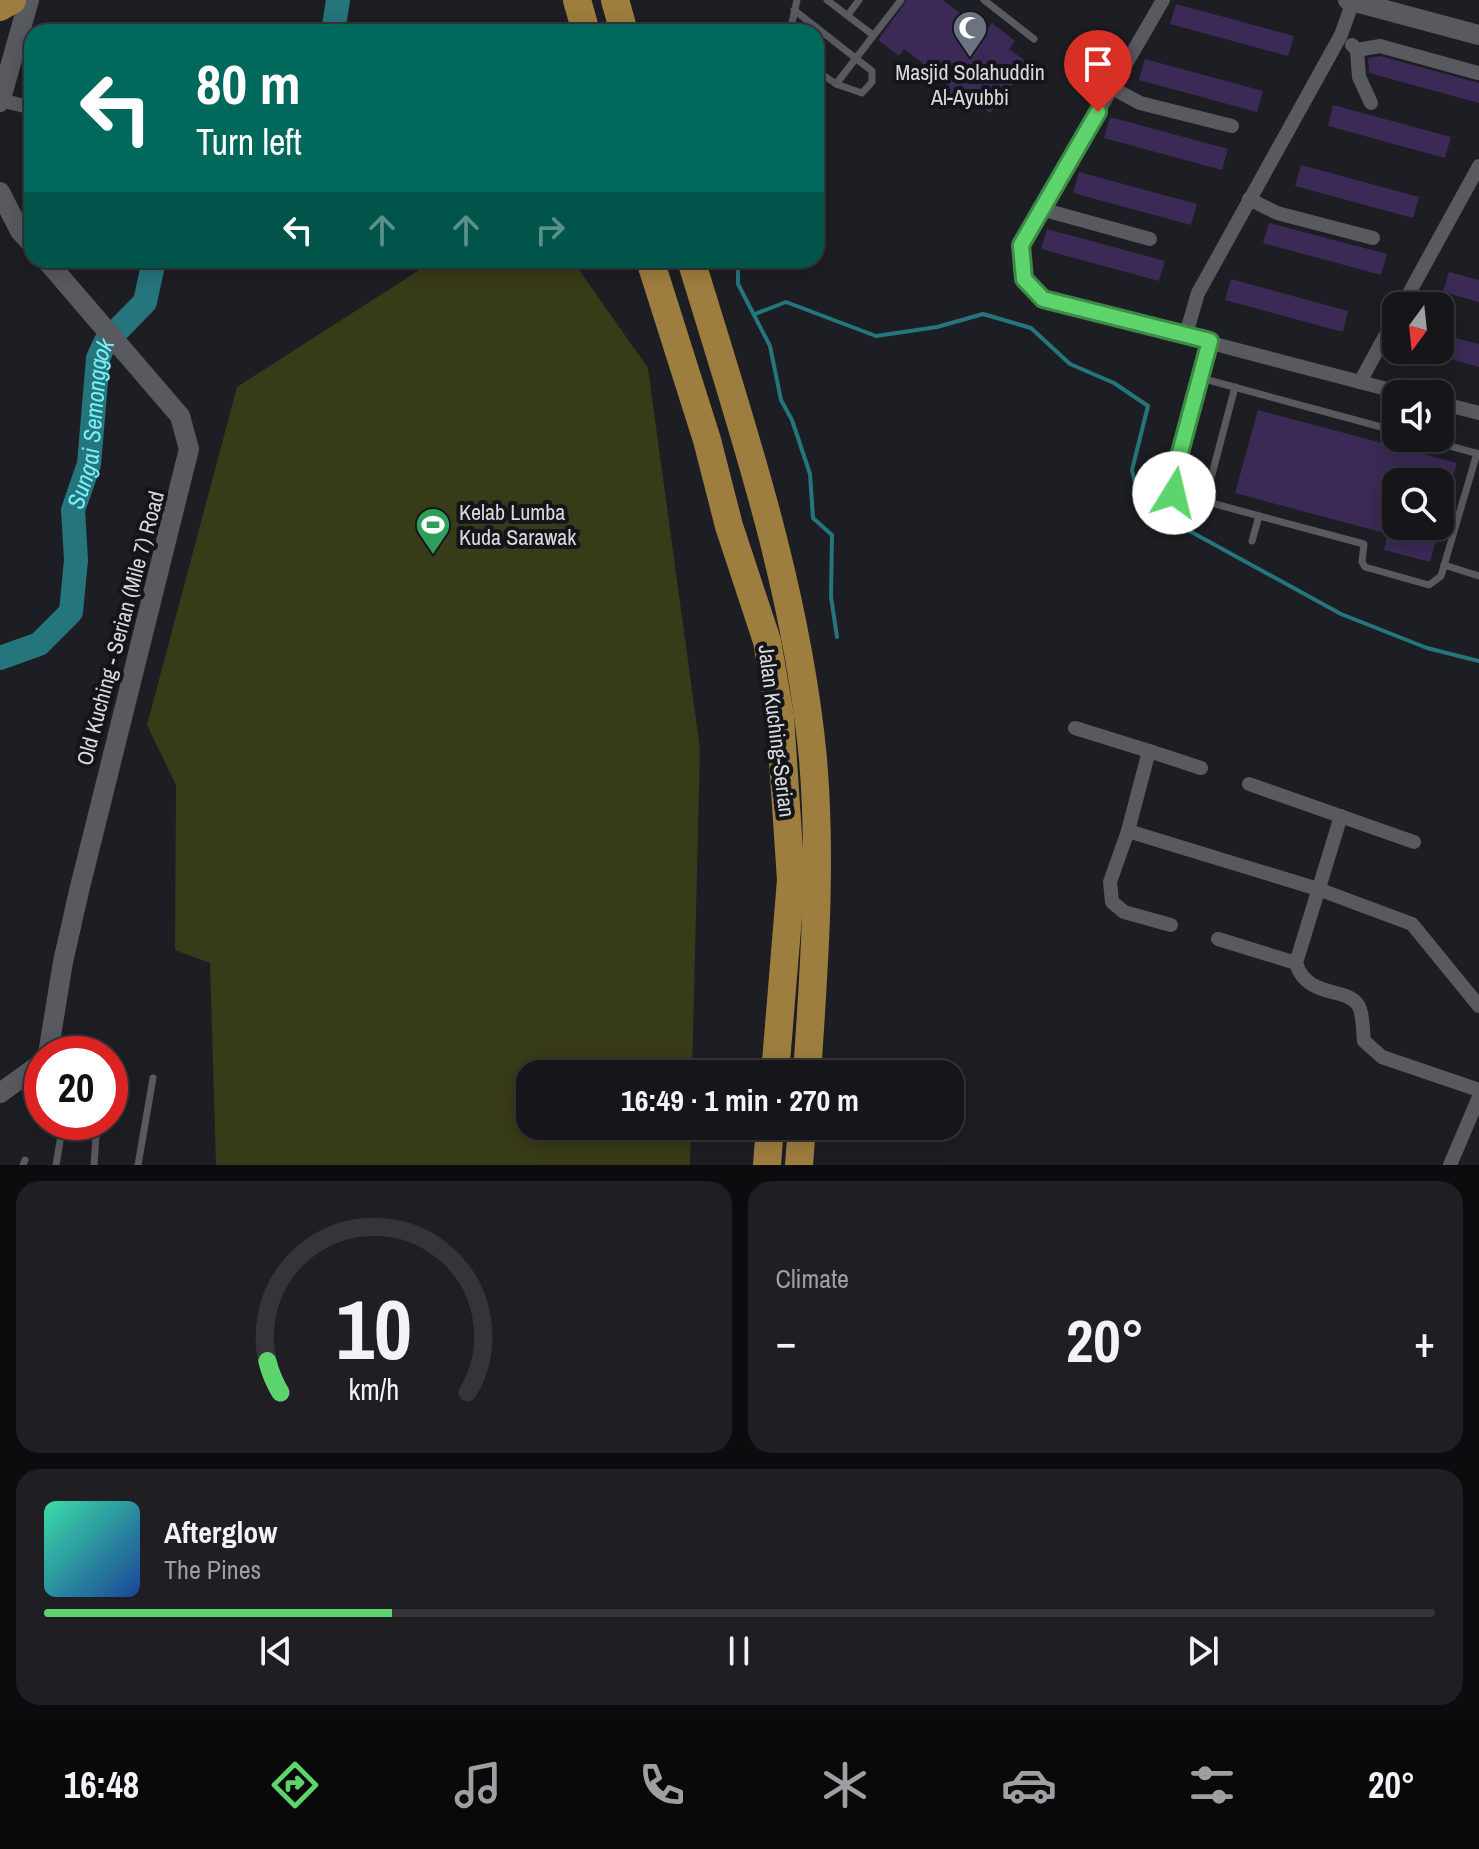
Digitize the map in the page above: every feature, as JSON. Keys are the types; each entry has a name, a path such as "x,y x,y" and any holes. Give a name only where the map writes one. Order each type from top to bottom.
{"highway":[{"path":"0,7 12,0"},
{"path":"615,0 622,24"},
{"name":"Jalan Kuching-Serian","path":"653,268 707,440 729,526 767,641 780,716 791,880 776,1060"},
{"name":"Jalan Kuching-Serian","path":"693,268 774,538 804,690 817,824 817,892 808,1060"},
{"path":"767,1165 769,1140"},
{"path":"799,1165 801,1140"}],"street":[{"path":"24,106 0,101 29,0"},
{"path":"1163,0 1021,245 1024,279 1043,299 1382,388"},
{"path":"1186,334 1198,293 1341,35 1350,1 1400,6 1479,35"},
{"path":"1341,35 1357,50 1359,77 1371,103"},
{"path":"1357,50 1380,46 1478,73"},
{"path":"1112,88 1140,103 1232,126"},
{"path":"1410,292 1479,166"},
{"path":"0,192 17,233"},
{"path":"1249,199 1277,213 1373,238"},
{"path":"1041,209 1150,239"},
{"name":"Old Kuching - Serian (Mile 7) Road","path":"51,1036 76,906 187,467 187,434 180,416 53,268"},
{"path":"1360,382 1382,342"},
{"path":"1454,407 1479,413"},
{"path":"1075,728 1201,768"},
{"path":"1149,751 1128,831 1110,882 1112,902 1124,912 1171,925"},
{"path":"1249,784 1414,842"},
{"path":"1341,816 1296,963 1300,977 1311,986 1354,1000 1360,1007 1364,1041 1382,1057 1479,1090"},
{"path":"1128,831 1318,889 1412,924 1479,1006"},
{"path":"1218,939 1296,963"},
{"name":"Old Kuching - Serian (Mile 7) Road","path":"0,1093 24,1074"},
{"path":"1450,1165 1479,1097"}],"lane":[{"path":"791,24 797,0"},
{"path":"827,0 873,35"},
{"path":"848,15 859,0"},
{"path":"836,84 901,0"},
{"path":"984,0 1034,39"},
{"path":"794,10 812,24"},
{"path":"824,33 872,71 872,82 862,93 836,84 824,76"},
{"path":"1210,341 1171,486 1174,493 1364,544 1362,562 1365,567 1429,585 1436,582 1444,565 1478,454 1454,447"},
{"path":"1201,378 1382,427"},
{"path":"1205,501 1235,387"},
{"path":"1252,541 1259,516"},
{"path":"1444,565 1479,576"},
{"path":"138,1165 153,1078"},
{"path":"94,1165 96,1140"},
{"path":"56,1165 60,1141"}],"green space":[{"name":"Kelab Lumba Kuda Sarawak","path":"423,268 578,268 648,368 700,749 692,1060 516,1060 516,1140 691,1140 690,1165 216,1165 210,963 175,950 176,785 147,725 237,387"}],"building":[{"name":"Masjid Solahuddin Al-Ayubbi","path":"907,0 943,0 985,32 992,23 1015,41 1009,49 1028,63 990,113 970,98 964,105 943,89 948,83 904,49 899,56 878,40"},
{"path":"1176,4 1294,36 1288,56 1170,24"},
{"path":"1380,56 1479,83 1479,103 1369,73 1368,58"},
{"path":"1145,59 1263,91 1257,112 1139,80"},
{"path":"1333,105 1451,137 1445,158 1328,126"},
{"path":"1110,117 1228,149 1222,170 1104,138"},
{"path":"1301,165 1419,197 1413,218 1295,186"},
{"path":"1079,172 1197,204 1191,225 1073,193"},
{"path":"1269,223 1387,254 1381,275 1263,243"},
{"path":"1047,229 1165,261 1159,281 1041,249"},
{"path":"1449,272 1479,280 1479,302 1454,295 1454,292 1443,292"},
{"path":"1231,279 1348,311 1343,332 1225,300"},
{"path":"1454,338 1479,344 1479,367 1454,360"},
{"path":"1258,410 1382,443 1382,452 1416,452 1457,463 1454,474 1454,468 1382,468 1382,532 1235,493"},
{"path":"1386,540 1436,540 1430,562 1384,550"}],"waterway":[{"name":"Sungai Semonggok","path":"334,24 338,0"},
{"name":"Sungai Semonggok","path":"0,658 39,644 71,612 76,560 73,510 89,464 98,358 105,343 145,302 152,268"},
{"path":"738,268 738,284 770,346 781,400 792,420 810,474 813,518 832,535 831,597 837,637"},
{"path":"755,314 786,302 876,336 937,327 983,314 1031,328 1070,364 1114,383 1148,406 1132,470 1143,516 1186,529 1341,614 1427,648 1479,661"}],"place":[{"name":"Masjid Solahuddin Al-Ayubbi","path":"970,59"},
{"name":"Kelab Lumba Kuda Sarawak","path":"433,556"}],"route":[{"path":"1098,112 1021,245 1024,279 1043,299 1210,341 1171,486 1174,493"}]}
